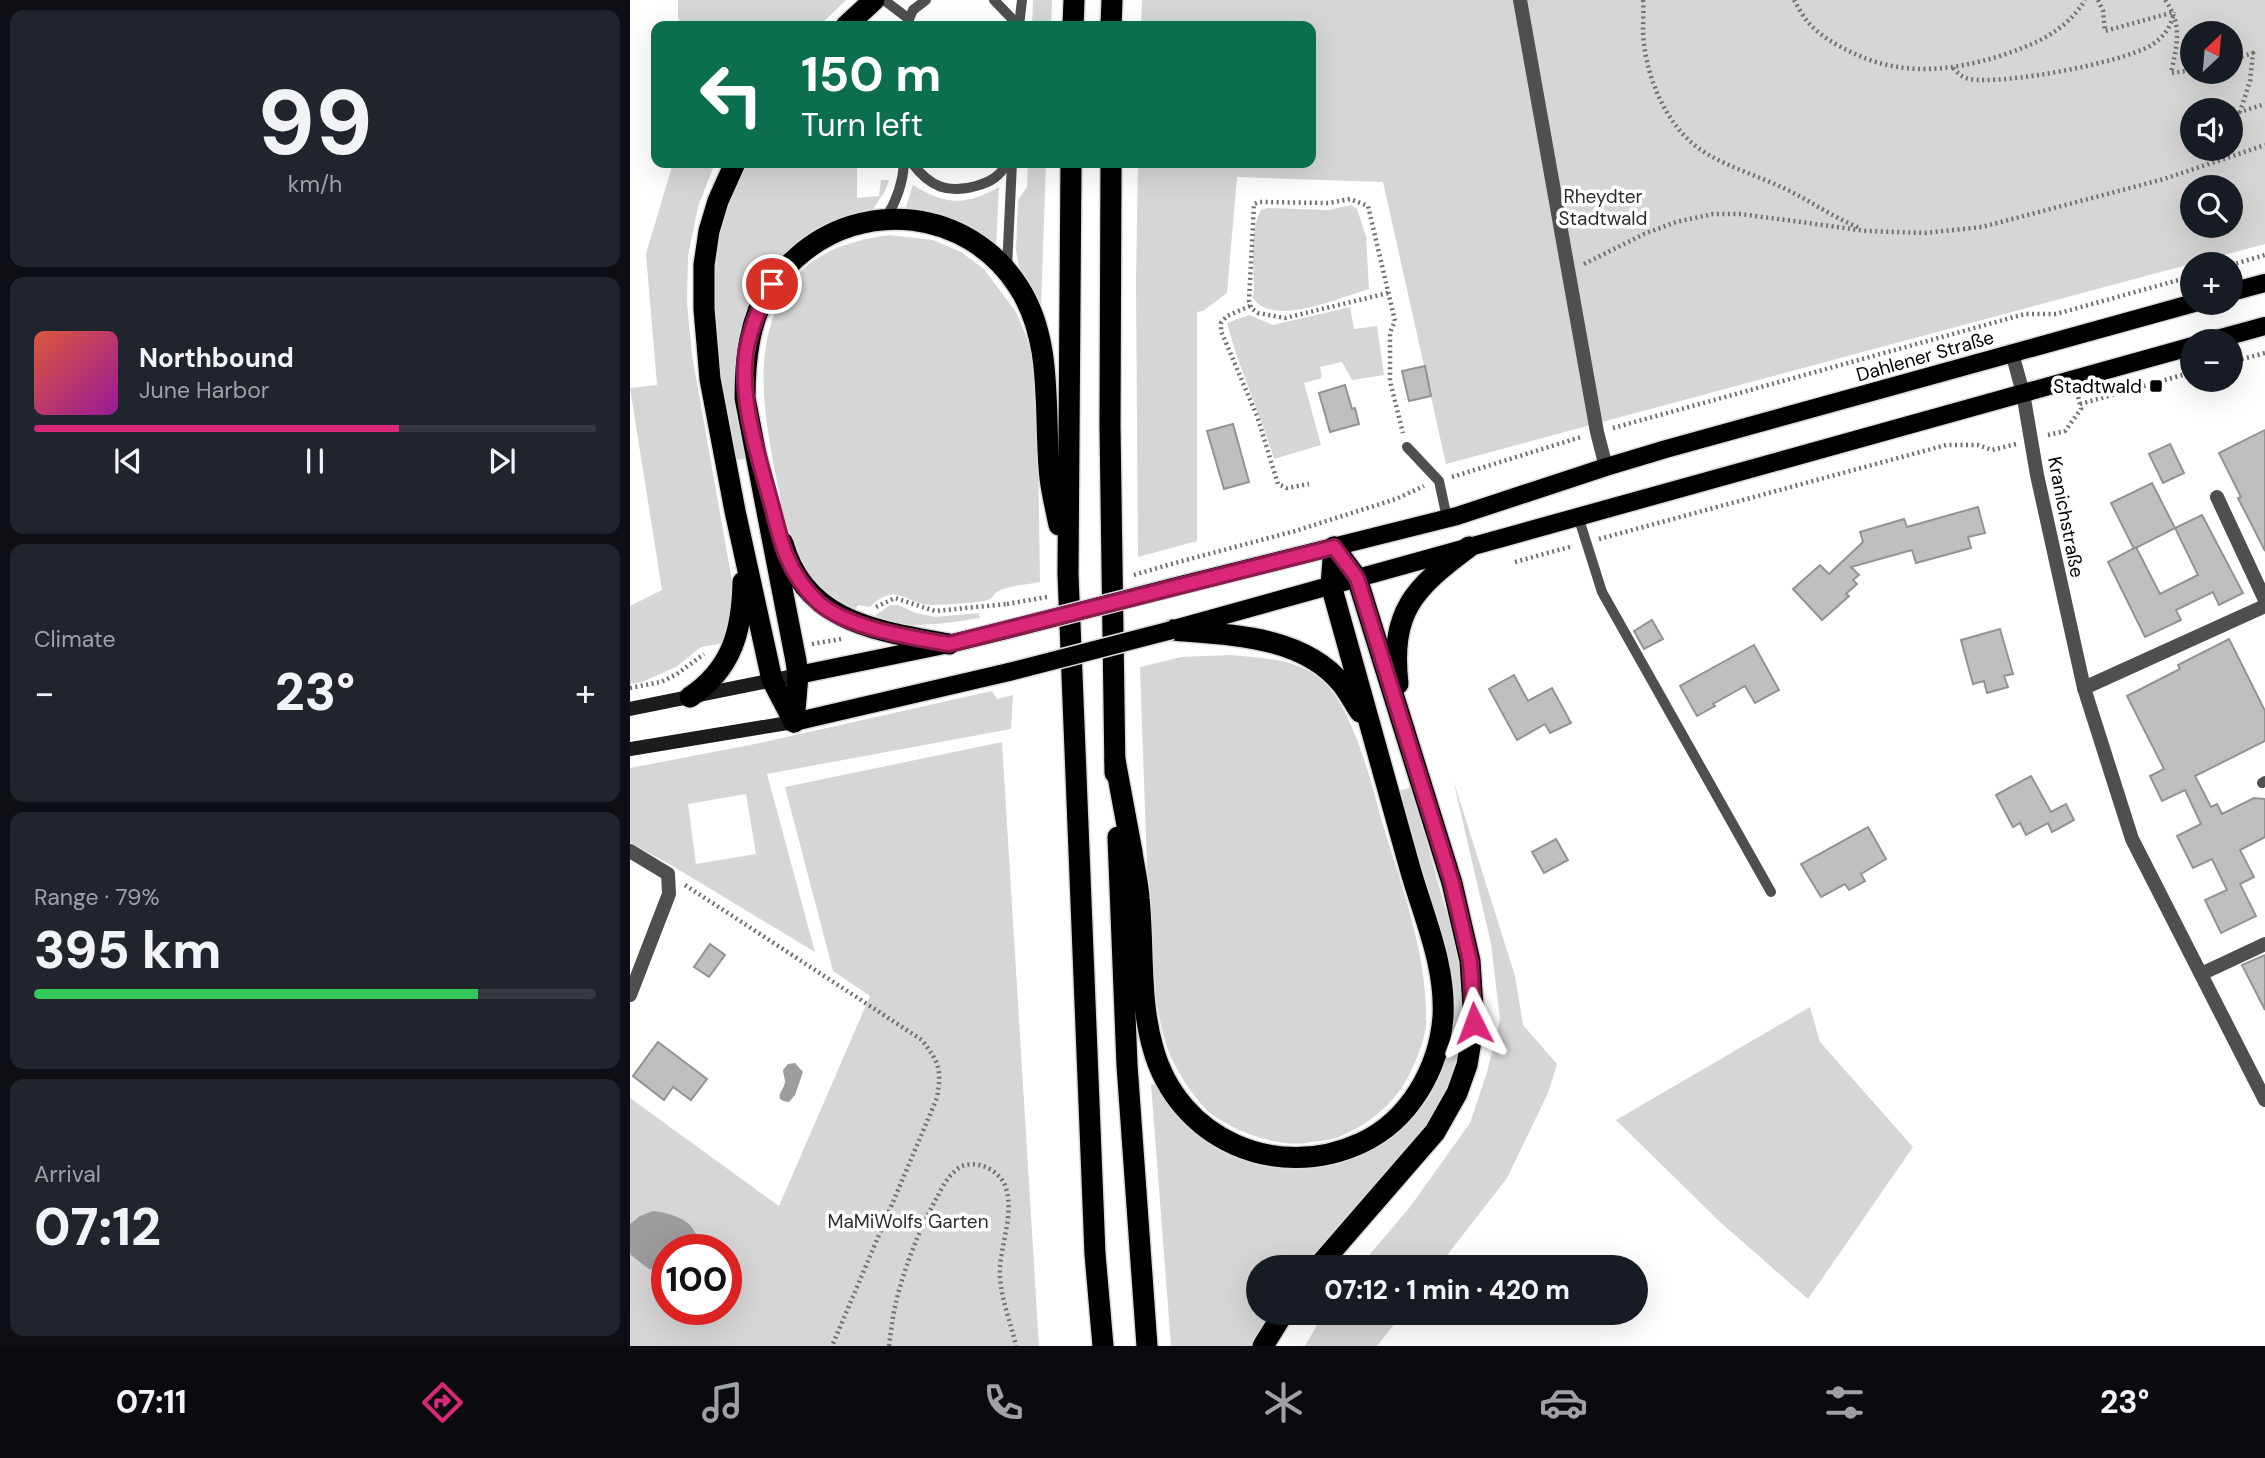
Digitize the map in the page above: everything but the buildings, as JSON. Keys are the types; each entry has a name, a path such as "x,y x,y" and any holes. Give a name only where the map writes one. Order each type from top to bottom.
{"highway":[{"path":"851,21 874,0"},
{"path":"1073,21 1074,0"},
{"path":"1111,21 1112,0"},
{"path":"733,168 718,201 709,232 704,265 710,379 735,511 772,680 794,722"},
{"path":"1071,168 1068,574 1095,1254 1103,1346"},
{"path":"1111,168 1110,426 1115,760 1127,1065 1147,1346"},
{"path":"794,722 798,674 752,436 746,398 747,352 761,303 772,284 795,258 822,238 844,228 886,218 905,219 941,226 982,247 1007,269 1030,306 1042,351 1050,479 1068,574"},
{"path":"752,436 786,555 811,594 831,611 859,623 886,632 949,644"},
{"path":"690,697 714,679 740,626 743,580 735,511"},
{"path":"1115,760 1139,895 1148,1031 1162,1073 1188,1111 1222,1138 1239,1147 1257,1154 1290,1159 1331,1155 1371,1138 1388,1126 1415,1097 1434,1060 1440,1038 1443,997 1439,964 1331,585 1334,547"},
{"path":"1328,1255 1435,1132 1457,1093 1467,1065 1474,1023 1470,961 1452,883 1357,578 1334,547"},
{"path":"1402,725 1396,650 1404,615 1422,585 1469,547"},
{"path":"1172,630 1256,638 1307,656 1342,684 1373,735"},
{"path":"1263,1346 1276,1325"}],"main road":[{"path":"2243,289 2265,283"},
{"name":"Dahlener Straße","path":"798,674 949,644 1447,518 1666,449 2180,307"},
{"path":"2243,332 2265,326"},
{"path":"630,748 794,722 1009,672 1172,630 2180,350"},
{"path":"630,709 798,674"}],"street":[{"path":"1520,0 1597,432 1606,467"},
{"name":"Kranichstraße","path":"2012,353 2023,393 2084,688 2132,839 2265,1100"},
{"path":"2217,497 2265,600"},
{"path":"2084,688 2265,606"},
{"path":"630,851 668,874 669,894 630,995"},
{"path":"2201,974 2265,944"}],"lane":[{"path":"884,0 907,21"},
{"path":"910,21 914,10 926,0"},
{"path":"993,0 1014,21"},
{"path":"1020,21 1022,0"},
{"path":"886,218 903,182 904,168"},
{"path":"917,168 931,182 954,190 989,183 1004,168"},
{"path":"1007,269 1012,168"},
{"path":"1407,447 1439,481 1447,518"},
{"path":"1578,516 1602,592 1771,887"}],"path":[{"path":"1643,0 1643,34 1648,65 1661,101 1673,123 1688,140 1724,163 1783,187 1837,220 1867,231"},
{"path":"1794,0 1808,23 1835,44 1864,59 1911,70 1979,62 2031,46 2068,23 2085,0"},
{"path":"2098,0 2105,31 2174,12"},
{"path":"2165,0 2174,12 2177,41 2171,73 2180,71"},
{"path":"1952,67 1964,78 1993,80 2075,68 2124,56 2148,47 2167,32 2174,12"},
{"path":"2244,55 2253,52 2250,81 2240,112 2265,104"},
{"path":"1568,273 1644,234 1703,215 1733,213 1867,231 1924,233 1964,230 2001,223 2164,179 2265,145"},
{"path":"1388,293 1285,318 1258,313 1250,306 1249,301 1254,204 1329,203 1350,199 1368,206 1395,321 1391,332 1390,381 1407,447"},
{"path":"2243,261 2265,255"},
{"path":"1133,575 1295,531 1395,499 1422,486 1597,432 2025,314 2056,314 2180,280"},
{"path":"1250,306 1227,316 1221,323 1221,331 1257,416 1278,484 1287,488 1309,484"},
{"path":"2243,359 2265,353"},
{"path":"1515,562 1946,445 1978,445 1992,450 2064,430 2081,409 2080,404 2180,376"},
{"path":"1007,604 1057,594"},
{"path":"630,688 661,682 708,652 729,653"},
{"path":"668,874 922,1041 937,1061 937,1098 832,1346"},
{"path":"889,1346 896,1302 910,1253 943,1186 955,1170 967,1164 990,1169 1002,1179 1006,1190 1008,1216 1000,1260 1000,1278 1003,1301 1016,1346"}],"green space":[{"path":"678,0 846,0 824,21 680,21"},
{"path":"1033,0 1052,0 1051,21 1032,21"},
{"name":"Rheydter Stadtwald","path":"1142,0 2265,0 2265,244 2235,252 2180,252 2180,267 1446,464 1383,182 1237,177 1227,293 1203,311 1197,312 1197,541 1138,557 1138,168 1316,168 1316,21 1141,21"},
{"path":"672,168 713,168 698,207 688,256 687,303 692,355 734,592 731,621 724,643 701,647 676,667 642,682 630,684 630,606 662,590 630,388 657,385 646,254"},
{"path":"740,168 857,168 857,198 879,196 881,180 889,180 873,209 812,233 791,249 762,284 746,459 736,460 714,339 710,299 717,226"},
{"path":"1028,168 1046,168 1041,308 1020,274 1016,250 1018,200 1027,187"},
{"path":"913,185 924,192 956,201 976,198 999,187 996,247 905,210"},
{"path":"1351,205 1357,209 1366,236 1369,289 1308,308 1291,310 1263,307 1253,298 1254,231 1261,210 1328,210"},
{"path":"889,235 933,240 961,252 984,269 1016,312 1027,338 1037,381 1040,582 1007,588 990,599 961,604 930,605 894,594 887,595 870,607 858,605 851,615 816,589 799,564 789,541 765,409 765,354 779,303 803,269 837,248"},
{"path":"1350,307 1354,329 1377,326 1384,375 1352,380 1342,362 1320,367 1322,378 1304,383 1321,445 1274,459 1227,323 1249,315 1273,325"},
{"path":"890,605 935,617 979,613 980,618 913,625 873,620"},
{"path":"1231,655 1280,661 1303,668 1323,681 1334,693 1352,728 1367,769 1419,949 1426,999 1426,1025 1411,1071 1398,1093 1380,1112 1359,1127 1329,1140 1282,1143 1256,1136 1220,1120 1204,1107 1174,1064 1161,1025 1153,981 1149,935 1140,667 1181,657"},
{"path":"992,691 997,699 1013,695 1011,729 767,774 815,952 630,843 630,768 760,743","holes":["746,794 756,854 696,864 688,804"]},
{"name":"MaMiWolfs Garten","path":"1002,742 1039,1346 630,1346 630,1098 779,1206 870,996 833,971 785,787"},
{"path":"1453,779 1515,976 1523,1025 1557,1064 1548,1093 1507,1178 1447,1255 1369,1255 1410,1207 1470,1123 1487,1072 1500,1019 1491,944"},
{"path":"1411,787 1465,978 1465,1029 1453,1081 1432,1120 1317,1255 1246,1255 1246,1325 1265,1325 1252,1346 1171,1346 1151,1084 1157,1085 1187,1123 1328,1164 1354,1158 1384,1140 1434,1082 1443,945 1399,791"},
{"path":"1810,1007 1820,1042 1913,1147 1808,1299 1720,1222 1616,1120"},
{"path":"1317,1325 1394,1325 1377,1346 1305,1346"}],"shaded area":[{"path":"795,1063 803,1072 795,1095 789,1102 784,1101 780,1097 785,1082 783,1070 788,1064"},
{"path":"653,1211 670,1214 685,1221 696,1234 651,1234 649,1269 630,1252 630,1224"}],"place":[{"name":"Stadtwald","path":"2156,386"}],"route":[{"path":"772,284 761,303 747,352 746,398 752,436 786,555 811,594 831,611 886,632 949,644 1334,547 1357,578 1452,883 1470,961 1474,1023"}]}
